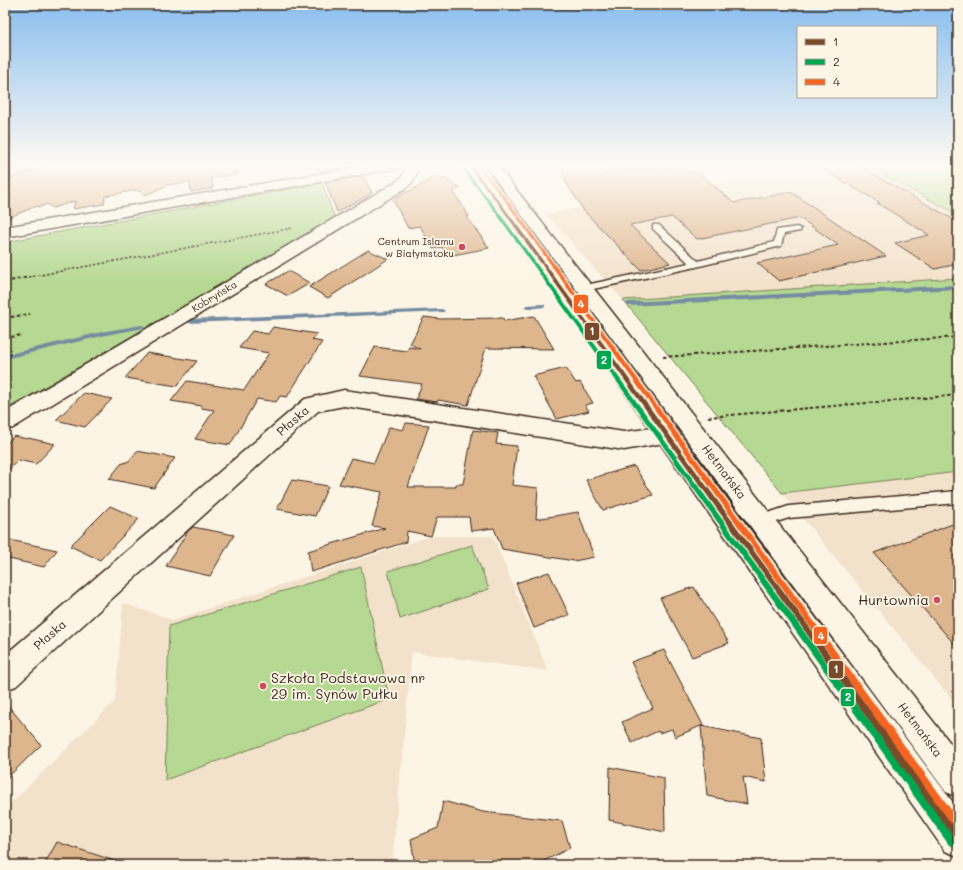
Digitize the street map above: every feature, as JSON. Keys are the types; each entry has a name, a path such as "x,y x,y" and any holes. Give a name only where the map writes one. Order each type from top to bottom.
{"street":[{"path":"5,232 163,205"},
{"name":"Kobryńska","path":"5,422 368,205"},
{"name":"Hetmańska","path":"510,205 676,428 958,838"},
{"name":"Hetmańska","path":"512,205 584,288 640,362 676,428 761,521 958,780"},
{"name":"Płaska","path":"5,675 312,404 344,398 624,441 676,428"}],"lane":[{"path":"656,227 696,264"},
{"path":"584,288 696,264 778,244 780,232 797,229"},
{"path":"761,521 789,512 958,497"}],"path":[{"path":"5,282 299,227"},
{"path":"5,318 30,314"},
{"path":"5,338 21,335"},
{"path":"640,362 669,356 958,337"},
{"path":"676,428 717,415 958,395"}],"shaded area":[{"path":"599,205 939,205 958,215 958,278 623,300 546,214"},
{"path":"958,472 958,707 782,493"},
{"name":"Szkoła Podstawowa nr 29 im. Synów Pułku","path":"431,536 493,536 548,671 412,652 392,865 5,865 5,809 115,701 123,603 173,620"}],"green space":[{"path":"206,205 330,205 335,218 5,410 5,242"},
{"path":"939,205 958,205 958,215"},
{"path":"958,278 958,472 782,493 623,300"},
{"path":"472,545 489,589 400,619 388,571"},
{"path":"361,567 389,699 165,780 169,626"}],"building":[{"path":"5,205 46,205 40,207 37,206 5,219"},
{"path":"48,205 64,205 53,208"},
{"path":"74,205 100,205 73,209"},
{"path":"334,205 351,205 337,212"},
{"path":"395,205 462,205 469,216 467,217 489,248 448,256 442,247 433,249 420,226 408,228"},
{"path":"580,205 810,205 886,256 779,281 757,263 838,245 800,218 697,239 672,217 630,225 670,263 641,270 584,211"},
{"path":"880,205 927,205 958,222 958,264 935,269 895,243 929,235"},
{"path":"368,250 388,259 328,298 309,287"},
{"path":"288,271 310,283 288,296 266,284"},
{"path":"534,316 554,349 486,348 468,405 438,400 437,402 416,399 422,384 360,376 375,347 407,351 409,347 420,349 410,344 424,317 440,319 503,318 504,321"},
{"path":"273,327 317,334 312,340 322,342 287,397 280,396 276,402 257,399 230,445 195,439 214,410 201,408 202,406 171,401 187,381 244,390 269,353 239,348 252,331 268,334"},
{"path":"147,353 197,361 177,386 125,378"},
{"path":"566,368 576,383 580,382 593,403 585,405 589,411 557,419 533,376"},
{"path":"84,393 112,399 85,427 56,420"},
{"path":"406,423 429,425 408,487 456,487 456,484 463,484 473,430 498,433 496,444 517,446 512,485 538,488 536,519 578,512 594,557 574,561 502,549 494,528 471,531 469,517 437,517 431,536 407,531 406,542 311,572 308,551 385,528 372,526 382,492 339,484 351,458 374,463 389,427 403,430"},
{"path":"14,436 55,444 36,464 18,460 5,474 5,445"},
{"path":"137,451 175,458 154,488 109,479 121,464 129,461"},
{"path":"634,466 653,495 603,510 586,480"},
{"path":"292,480 328,486 315,516 277,509"},
{"path":"110,506 139,519 100,560 70,546"},
{"name":"Hurtownia","path":"958,522 958,648 874,553"},
{"path":"193,527 234,535 210,576 166,566 188,531"},
{"path":"5,539 57,550 44,567 5,558"},
{"path":"549,572 569,615 534,628 516,583"},
{"path":"694,587 729,643 692,657 660,598"},
{"path":"664,650 703,725 675,737 672,729 659,733 658,731 632,743 622,722 653,708 631,662"},
{"path":"5,702 41,745 5,780"},
{"path":"701,726 761,738 766,782 743,777 747,804 707,796"},
{"path":"610,767 664,778 665,832 609,820"},
{"path":"443,801 483,812 562,821 570,848 536,865 415,865 411,839 438,828"},
{"path":"57,842 115,861 114,865 44,865"}],"waterway":[{"path":"628,304 958,287"},
{"path":"527,307 543,306"},
{"path":"189,321 442,311"},
{"path":"5,357 106,333 142,327"}],"transit line":[{"name":"2","path":"491,205 952,842"},
{"name":"1","path":"500,205 958,838"},
{"name":"4","path":"509,205 958,826"}],"place":[{"name":"Centrum Islamu w Białymstoku","path":"462,247"},
{"name":"Hurtownia","path":"937,600"},
{"name":"Szkoła Podstawowa nr 29 im. Synów Pułku","path":"263,686"}]}
